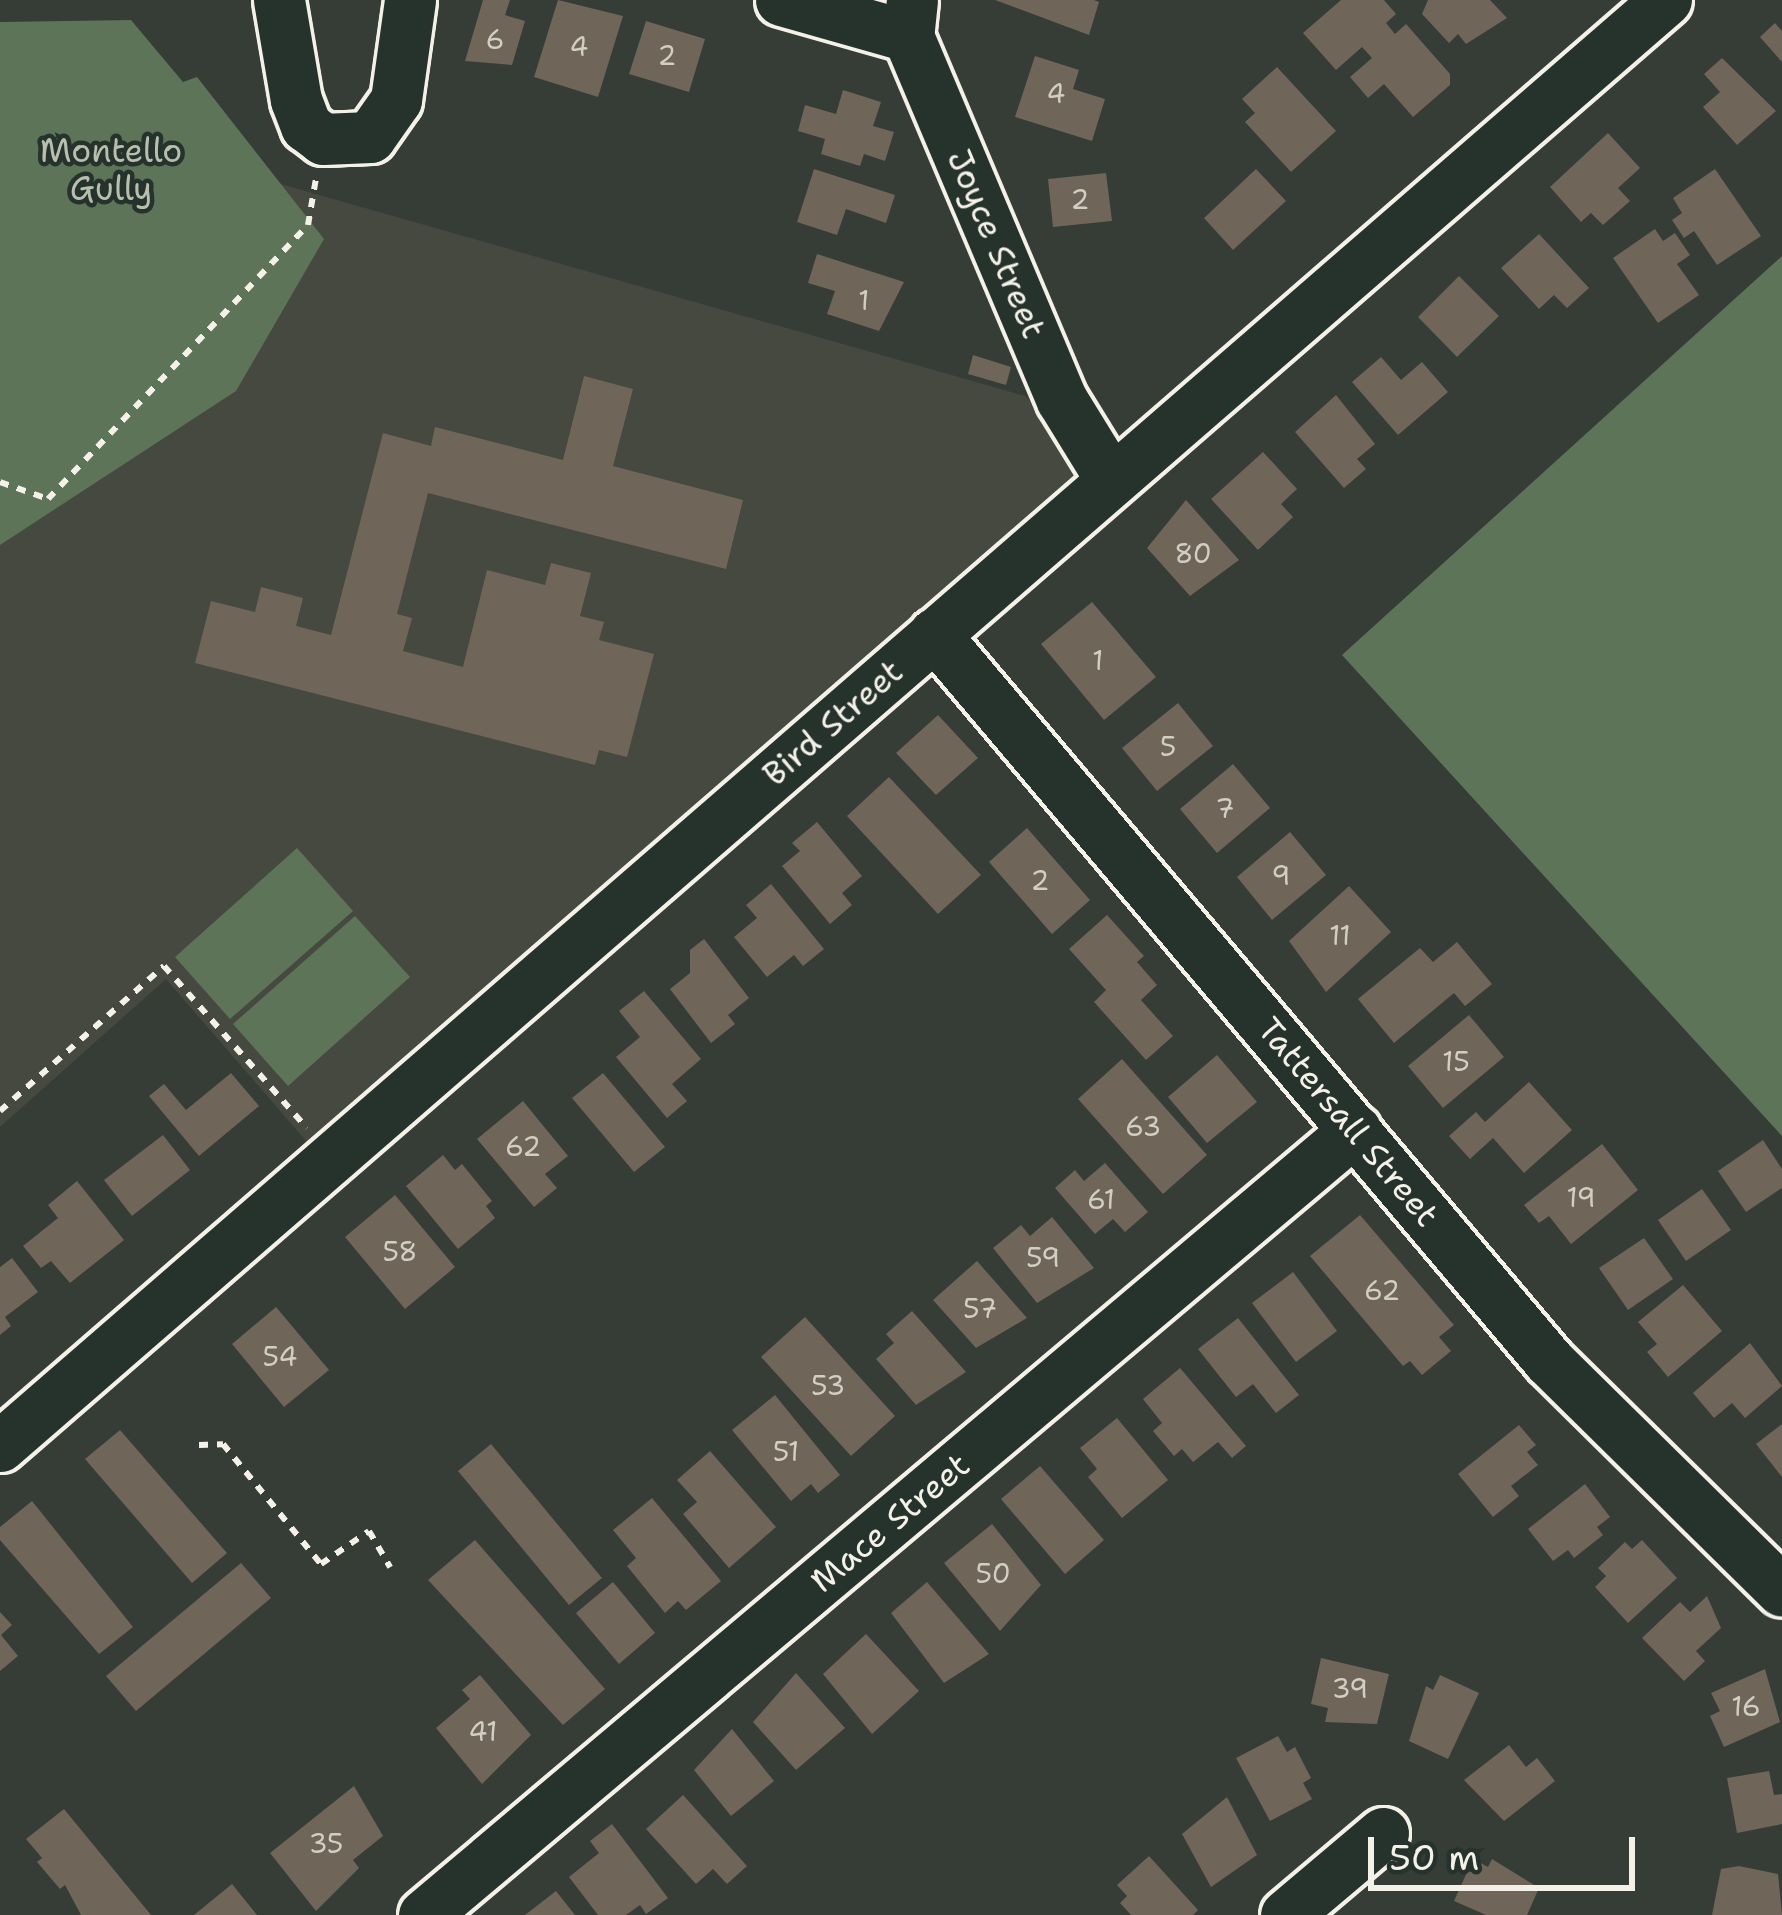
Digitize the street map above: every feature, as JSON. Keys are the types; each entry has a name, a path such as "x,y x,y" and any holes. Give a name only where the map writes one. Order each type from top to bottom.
{"street":[{"path":"279,0 296,100 306,126 323,139 370,137 395,100 410,0"},
{"path":"781,0 910,18"},
{"name":"Bird Street","path":"0,1446 1666,0"},
{"name":"Joyce Street","path":"910,18 1062,400 1110,478"},
{"name":"Tattersall Street","path":"934,634 1549,1361 1782,1591"},
{"name":"Mace Street","path":"424,1915 1355,1130"},
{"path":"1286,1915 1383,1833"}],"path":[{"path":"0,482 48,499 308,225 323,139"},
{"path":"0,1111 164,966 322,1144 326,1163"},
{"path":"199,1445 224,1444 321,1564 369,1531 390,1567"}],"shaded area":[{"path":"263,179 1025,396 1110,478 326,1164 166,979 0,1127 0,424"}],"green space":[{"name":"Montello Gully","path":"131,20 183,82 197,77 324,239 236,391 0,545 0,22"},
{"path":"1782,256 1782,1136 1342,655"},
{"path":"297,848 353,911 230,1019 175,957"},
{"path":"355,916 410,977 288,1086 233,1024"}],"building":[{"path":"483,0 510,0 505,15 525,21 512,65 465,61"},
{"path":"558,0 623,16 598,97 534,77"},
{"path":"995,0 1094,0 1099,2 1089,35"},
{"path":"1341,0 1384,0 1396,14 1386,23 1395,34 1406,24 1450,74 1450,85 1413,117 1384,84 1368,98 1350,77 1372,58 1362,47 1336,70 1303,33"},
{"path":"1428,0 1490,0 1507,18 1466,44 1458,34 1449,43 1422,14"},
{"path":"646,21 705,39 689,92 629,74"},
{"path":"1775,23 1782,31 1782,62 1760,37"},
{"path":"1035,56 1079,70 1073,89 1105,99 1092,141 1015,117"},
{"path":"1722,58 1776,111 1737,145 1703,107 1720,92 1704,74"},
{"path":"1277,67 1336,131 1291,172 1245,122 1255,113 1242,99"},
{"path":"843,90 881,102 873,126 894,132 885,161 864,154 860,166 821,154 825,139 798,131 805,105 836,114"},
{"path":"1608,133 1640,168 1618,188 1630,201 1603,225 1591,213 1581,222 1550,187"},
{"path":"814,169 895,195 886,223 846,209 837,235 797,222"},
{"path":"1256,169 1286,201 1233,250 1204,218"},
{"path":"1715,169 1761,236 1717,265 1694,231 1684,238 1672,220 1682,213 1673,198"},
{"path":"1106,173 1112,221 1053,227 1048,179"},
{"path":"1655,229 1663,241 1675,233 1690,255 1677,264 1699,295 1658,323 1613,258"},
{"path":"1539,234 1589,288 1567,308 1554,295 1539,309 1501,268"},
{"path":"817,254 904,282 879,331 827,314 835,291 808,283"},
{"path":"1459,276 1499,316 1457,357 1418,317"},
{"path":"973,355 1011,367 1006,385 968,374"},
{"path":"1381,357 1401,380 1422,362 1448,392 1398,435 1352,382"},
{"path":"584,376 633,389 613,466 743,500 726,569 428,493 397,614 412,618 403,651 463,667 487,570 545,585 551,563 591,573 580,616 604,622 599,640 654,654 627,757 599,750 595,765 195,663 211,601 255,612 261,587 303,598 296,626 331,635 383,433 431,446 435,427 563,460"},
{"path":"1336,395 1375,444 1357,459 1366,469 1344,488 1295,432"},
{"path":"1263,452 1297,489 1281,504 1293,517 1258,550 1211,499"},
{"path":"1186,500 1239,560 1190,596 1147,548"},
{"path":"1092,602 1156,677 1104,720 1041,644"},
{"path":"1178,703 1213,746 1157,791 1122,748"},
{"path":"938,715 978,758 936,795 896,753"},
{"path":"1233,764 1270,808 1217,853 1180,809"},
{"path":"889,777 981,875 938,914 847,816"},
{"path":"817,822 862,876 842,893 852,905 830,924 782,866 800,851 792,843"},
{"path":"1027,828 1090,900 1052,934 989,862"},
{"path":"1290,832 1326,875 1272,920 1237,877"},
{"path":"771,884 824,949 803,966 794,955 767,977 734,937 757,918 746,905"},
{"path":"1349,886 1391,932 1326,992 1289,941"},
{"path":"1107,915 1144,956 1137,962 1157,985 1141,1000 1173,1036 1146,1060 1094,1002 1106,990 1069,949"},
{"path":"704,939 749,998 728,1015 735,1024 711,1043 670,989 690,973 690,950"},
{"path":"1457,942 1492,984 1465,1006 1454,993 1394,1043 1358,999 1420,948 1433,962"},
{"path":"644,991 701,1059 672,1084 687,1101 667,1118 616,1057 640,1037 619,1011"},
{"path":"1469,1015 1504,1057 1443,1108 1408,1066"},
{"path":"1217,1055 1257,1102 1207,1143 1168,1097"},
{"path":"1122,1059 1207,1155 1163,1194 1078,1099"},
{"path":"231,1073 259,1106 199,1156 149,1096 164,1084 186,1110"},
{"path":"603,1073 665,1147 634,1172 572,1098"},
{"path":"1529,1082 1572,1130 1524,1173 1493,1138 1470,1159 1449,1136 1476,1112 1485,1122"},
{"path":"523,1101 568,1156 545,1174 557,1188 534,1207 477,1139"},
{"path":"163,1135 190,1170 132,1216 104,1180"},
{"path":"1763,1140 1782,1169 1782,1188 1746,1212 1718,1171"},
{"path":"1602,1144 1638,1190 1571,1244 1549,1216 1539,1223 1524,1205"},
{"path":"443,1155 455,1170 462,1164 492,1201 486,1206 495,1218 458,1249 406,1186"},
{"path":"1105,1163 1148,1212 1125,1232 1113,1219 1095,1234 1055,1188 1075,1170 1084,1181"},
{"path":"77,1181 124,1240 70,1283 51,1261 41,1268 23,1246 58,1218 48,1205"},
{"path":"1702,1189 1731,1230 1686,1261 1658,1220"},
{"path":"395,1195 455,1267 405,1309 345,1237"},
{"path":"1360,1215 1454,1325 1439,1337 1451,1351 1422,1375 1410,1361 1403,1366 1310,1256"},
{"path":"1052,1217 1094,1268 1037,1303 993,1248 1021,1225 1030,1236"},
{"path":"1644,1238 1673,1279 1628,1310 1599,1268"},
{"path":"12,1258 38,1292 5,1317 11,1326 0,1335 0,1267"},
{"path":"977,1261 1027,1318 976,1348 933,1300"},
{"path":"1293,1272 1337,1331 1296,1362 1252,1303"},
{"path":"1683,1285 1722,1331 1668,1377 1647,1352 1657,1344 1638,1322"},
{"path":"276,1307 329,1370 284,1407 232,1344"},
{"path":"912,1311 966,1372 916,1405 876,1359 894,1343 886,1334"},
{"path":"805,1317 895,1416 851,1456 761,1357"},
{"path":"1238,1318 1299,1395 1276,1413 1253,1384 1236,1397 1198,1349"},
{"path":"1750,1343 1782,1386 1745,1418 1732,1403 1714,1418 1693,1393"},
{"path":"1180,1368 1246,1446 1232,1458 1218,1442 1193,1462 1182,1449 1174,1456 1153,1431 1162,1423 1143,1399"},
{"path":"775,1395 840,1475 818,1493 811,1484 791,1501 732,1430"},
{"path":"1117,1418 1168,1480 1122,1518 1088,1477 1097,1469 1080,1448"},
{"path":"1782,1424 1782,1477 1756,1444"},
{"path":"1519,1425 1536,1445 1527,1452 1538,1465 1511,1486 1519,1496 1493,1517 1458,1474"},
{"path":"120,1430 227,1553 192,1583 85,1459"},
{"path":"491,1444 602,1578 569,1605 458,1471"},
{"path":"710,1451 776,1527 729,1568 683,1514 697,1502 677,1480"},
{"path":"1040,1466 1104,1540 1065,1574 1001,1499"},
{"path":"1585,1484 1610,1517 1597,1527 1603,1535 1574,1558 1568,1550 1553,1561 1528,1529"},
{"path":"652,1498 721,1581 686,1610 678,1601 665,1613 627,1566 636,1558 613,1530"},
{"path":"32,1501 133,1627 99,1654 0,1540 0,1527"},
{"path":"992,1524 1041,1585 1000,1631 944,1563"},
{"path":"475,1540 605,1689 563,1725 428,1580"},
{"path":"1642,1540 1677,1578 1628,1623 1595,1587 1606,1576 1598,1568 1625,1542 1632,1549"},
{"path":"241,1563 271,1598 136,1711 106,1676"},
{"path":"613,1582 655,1633 619,1664 576,1613"},
{"path":"927,1582 989,1654 944,1683 891,1613"},
{"path":"1707,1596 1721,1628 1696,1651 1705,1661 1684,1681 1642,1638 1680,1602 1690,1612"},
{"path":"0,1612 12,1625 1,1635 18,1656 0,1671"},
{"path":"866,1634 919,1691 872,1734 823,1674"},
{"path":"1321,1658 1389,1674 1377,1724 1325,1722 1328,1708 1311,1704"},
{"path":"1765,1669 1780,1722 1724,1747 1710,1716 1720,1711 1711,1693"},
{"path":"796,1673 845,1728 796,1770 753,1722"},
{"path":"480,1675 531,1735 482,1784 436,1728 470,1699 462,1690"},
{"path":"1440,1675 1479,1693 1448,1759 1409,1741 1426,1686 1433,1690"},
{"path":"732,1729 774,1781 731,1816 694,1770"},
{"path":"1278,1736 1287,1752 1295,1747 1311,1778 1303,1783 1312,1799 1270,1821 1236,1758"},
{"path":"1509,1745 1526,1767 1537,1758 1555,1781 1504,1821 1464,1780"},
{"path":"1769,1771 1774,1795 1782,1794 1782,1824 1737,1833 1727,1778"},
{"path":"354,1786 383,1836 353,1860 359,1868 316,1911 270,1853"},
{"path":"683,1795 747,1866 727,1884 713,1869 696,1884 646,1829"},
{"path":"1227,1797 1257,1855 1211,1887 1182,1834"},
{"path":"64,1809 151,1915 81,1915 65,1885 60,1889 37,1862 42,1858 26,1839"},
{"path":"612,1824 668,1898 646,1914 640,1905 626,1915 598,1915 569,1877 599,1853 590,1841"},
{"path":"1149,1856 1198,1910 1193,1915 1131,1915 1120,1903 1127,1896 1117,1885"},
{"path":"1473,1859 1488,1867 1492,1859 1539,1888 1527,1915 1486,1915 1454,1901"},
{"path":"1739,1866 1778,1874 1782,1915 1712,1915 1721,1869"},
{"path":"232,1884 257,1915 194,1915"},
{"path":"556,1891 575,1915 525,1915"}]}
